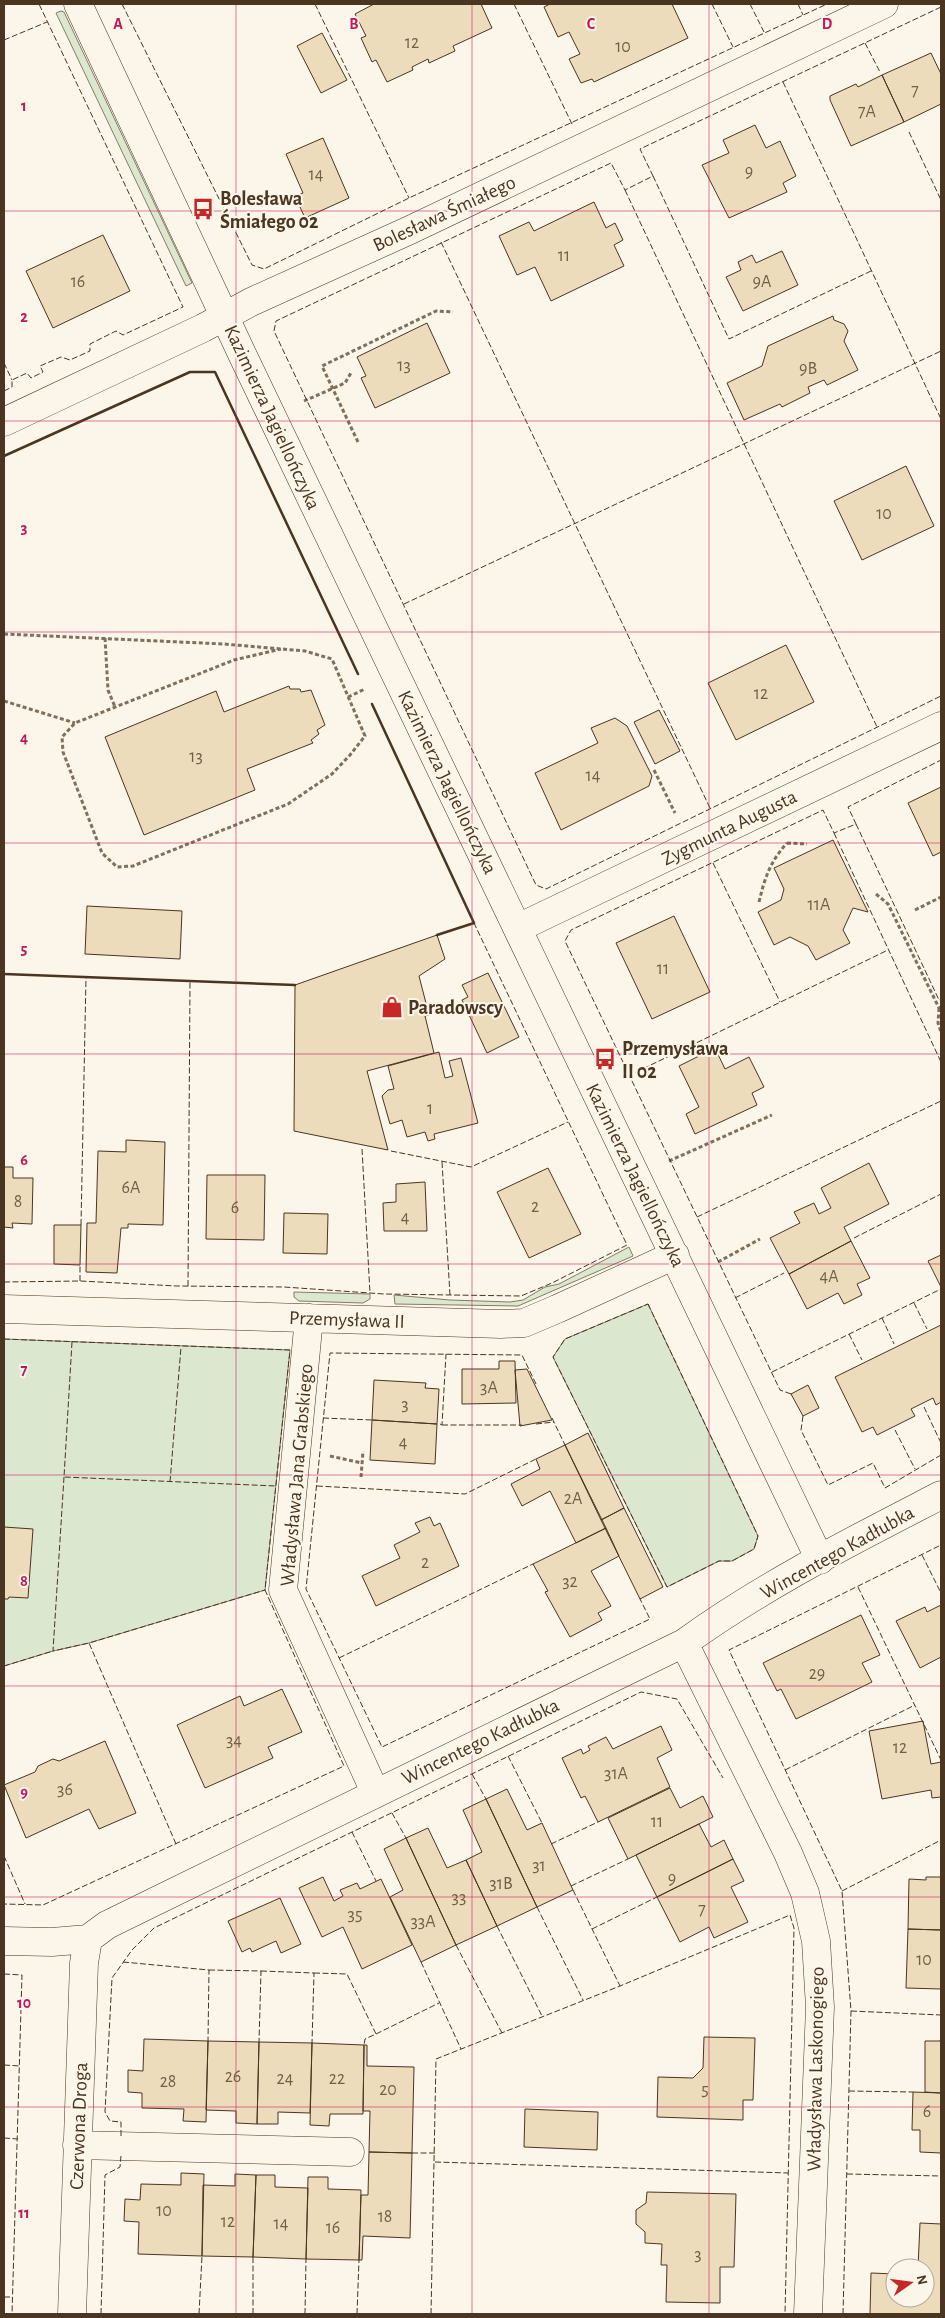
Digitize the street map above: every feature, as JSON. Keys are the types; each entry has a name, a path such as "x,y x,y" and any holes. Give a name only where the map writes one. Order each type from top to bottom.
{"street":[{"name":"Kazimierza Jagiellończyka","path":"78,4 820,1560"},
{"name":"Bolesława Śmiałego","path":"4,422 884,4"},
{"name":"Zygmunta Augusta","path":"518,928 941,726"},
{"name":"Przemysława II","path":"4,1309 501,1324 524,1322 557,1310 675,1255"},
{"name":"Władysława Jana Grabskiego","path":"309,1318 283,1590 376,1792"},
{"name":"Wincentego Kadłubka","path":"88,1939 107,1925 684,1643 724,1614 875,1529 941,1495"},
{"name":"Władysława Laskonogiego","path":"684,1643 788,1853 805,1894 816,1941 820,2007 808,2314"},
{"path":"4,1941 52,1942 88,1939"},
{"name":"Czerwona Droga","path":"72,2314 84,1963 88,1939"},
{"path":"77,2145 350,2152"}],"path":[{"path":"358,442 322,366 436,311 453,312"},
{"path":"306,400 345,383 351,373"},
{"path":"4,634 224,644 305,651 332,658 365,736 350,756 332,774 288,804 133,866 117,867 102,853 63,752 62,737 75,723 115,707 234,660 281,650"},
{"path":"105,638 108,690 115,707"},
{"path":"348,697 373,686"},
{"path":"4,701 75,723"},
{"path":"654,770 676,814"},
{"path":"784,837 787,843"},
{"path":"787,843 807,844"},
{"path":"759,902 765,878 774,858 787,843"},
{"path":"876,894 888,904 940,1007 938,1022 941,1032"},
{"path":"915,910 941,897"},
{"path":"669,1161 772,1115"},
{"path":"718,1262 760,1238"},
{"path":"361,1477 363,1452"},
{"path":"328,1456 362,1463"}],"green space":[{"path":"64,12 192,283 186,286 56,13"},
{"path":"629,1247 633,1256 518,1306 395,1304 394,1295 450,1300 510,1302 523,1300 545,1287 559,1284"},
{"path":"294,1292 370,1294 370,1299 363,1303 299,1301 294,1297"},
{"path":"648,1304 758,1536 754,1549 732,1561 719,1561 667,1587 553,1357 565,1339"},
{"path":"4,1339 290,1350 265,1590 89,1643 53,1651 4,1666"}],"building":[{"path":"374,4 481,4 492,28 453,46 455,51 429,63 428,59 412,67 413,70 387,82 376,60 372,62 361,38 366,36 355,14"},
{"path":"550,4 672,4 688,38 594,82 592,79 581,83 569,59 580,54 569,32 558,37 544,7"},
{"path":"322,33 347,80 321,93 297,46"},
{"path":"931,53 941,74 941,104 904,122 882,75"},
{"path":"882,75 904,122 851,146 830,100 830,96 856,84 858,87"},
{"path":"755,125 766,148 780,141 796,176 783,183 787,192 729,218 702,165 729,153 723,140"},
{"path":"323,138 349,198 305,218 295,196 303,193 286,154"},
{"path":"594,202 606,228 615,223 623,240 614,245 624,266 551,301 535,267 517,275 499,236 529,222 534,231"},
{"path":"103,235 130,291 53,328 26,271"},
{"path":"782,251 798,285 743,311 726,277 741,270 738,262 752,255 756,263"},
{"path":"833,316 834,320 844,324 848,331 844,341 858,370 827,385 824,380 808,387 810,393 782,407 780,404 744,420 727,383 762,366 768,346"},
{"path":"427,323 450,373 375,408 361,378 366,376 357,357"},
{"path":"906,466 934,526 862,560 834,501"},
{"path":"786,645 814,702 736,740 708,683"},
{"path":"289,686 290,689 300,689 301,692 311,690 325,725 317,730 319,734 311,740 313,743 247,769 255,790 144,835 105,737 216,691 224,712"},
{"path":"659,710 680,751 655,764 634,722"},
{"path":"615,718 627,726 652,776 649,786 561,830 535,773 598,743 591,728"},
{"path":"941,787 941,852 933,856 908,803"},
{"path":"833,840 868,912 853,908 843,930 850,943 816,960 808,946 790,937 774,945 758,912 781,900 784,889 774,868"},
{"path":"87,906 182,911 180,959 85,954"},
{"path":"674,916 710,992 652,1019 616,943"},
{"path":"437,935 445,959 419,976 429,1015 425,1016 434,1053 367,1071 388,1150 294,1131 295,985"},
{"path":"488,973 519,1037 487,1053 462,1000 468,997 462,985"},
{"path":"715,1048 725,1069 749,1057 764,1087 752,1093 757,1105 695,1134 686,1114 699,1107 679,1066"},
{"path":"439,1052 445,1078 453,1076 449,1061 461,1058 478,1123 434,1134 435,1139 428,1141 425,1132 407,1137 402,1120 390,1124 382,1096 388,1090 394,1089 388,1066"},
{"path":"126,1140 165,1142 163,1225 128,1224 128,1228 121,1228 117,1273 86,1272 87,1223 96,1223 98,1151 126,1152"},
{"path":"869,1163 889,1204 844,1227 851,1241 789,1274 770,1238 800,1223 794,1212 814,1203 819,1214 831,1208 821,1188"},
{"path":"4,1167 13,1167 13,1178 33,1178 32,1224 12,1223 13,1228 4,1227"},
{"path":"548,1168 581,1234 529,1258 497,1192"},
{"path":"207,1175 265,1175 264,1240 206,1239"},
{"path":"425,1182 427,1231 384,1231 383,1203 396,1202 396,1184"},
{"path":"284,1213 328,1214 327,1254 283,1253"},
{"path":"54,1225 81,1225 80,1265 54,1264"},
{"path":"851,1241 870,1278 857,1284 862,1295 844,1304 838,1293 807,1309 789,1274"},
{"path":"941,1255 941,1287 928,1261"},
{"path":"941,1325 941,1402 936,1405 933,1398 911,1409 915,1416 877,1435 873,1427 862,1432 835,1377"},
{"path":"499,1361 515,1361 516,1403 462,1404 462,1369 499,1369"},
{"path":"527,1369 552,1420 520,1426 515,1370"},
{"path":"374,1380 426,1383 425,1388 439,1389 437,1424 372,1420"},
{"path":"808,1385 819,1408 803,1416 791,1394"},
{"path":"372,1420 437,1424 435,1464 370,1460"},
{"path":"588,1433 624,1508 601,1520 565,1445"},
{"path":"565,1445 606,1528 576,1543 550,1491 522,1506 511,1484 540,1469 536,1459"},
{"path":"624,1508 663,1587 640,1599 601,1520"},
{"path":"430,1517 434,1526 440,1523 459,1566 376,1606 362,1576 400,1558 394,1545 420,1532 415,1523"},
{"path":"4,1527 33,1529 28,1598 9,1597 4,1599"},
{"path":"606,1528 619,1556 591,1571 611,1606 598,1613 602,1620 570,1637 545,1592 548,1591 533,1564"},
{"path":"941,1605 941,1657 920,1668 896,1621 925,1607 927,1612"},
{"path":"861,1615 880,1655 862,1663 872,1682 796,1719 781,1689 777,1691 763,1663"},
{"path":"282,1689 302,1732 268,1747 273,1758 205,1788 177,1725 240,1696 244,1706"},
{"path":"923,1721 931,1764 941,1762 941,1797 932,1798 931,1790 882,1799 869,1731"},
{"path":"661,1726 672,1750 657,1758 670,1787 598,1822 585,1796 581,1798 562,1758 581,1749 583,1754 590,1750 588,1746 606,1737 613,1749"},
{"path":"105,1741 136,1813 99,1829 89,1809 26,1838 4,1785 35,1772 38,1766 53,1759 59,1761"},
{"path":"670,1788 680,1808 703,1796 713,1817 628,1859 608,1818"},
{"path":"507,1789 527,1830 542,1823 573,1890 537,1907 486,1799"},
{"path":"486,1799 537,1907 497,1926 466,1860 482,1852 463,1810"},
{"path":"699,1824 711,1847 724,1840 733,1859 657,1897 636,1855"},
{"path":"428,1828 447,1868 466,1860 497,1926 456,1945 406,1838"},
{"path":"406,1838 456,1945 421,1962 390,1897 403,1890 384,1849"},
{"path":"733,1859 744,1881 731,1887 748,1922 714,1938 709,1927 680,1942 657,1897"},
{"path":"323,1877 334,1901 343,1896 340,1890 357,1883 360,1889 381,1879 412,1945 362,1969 343,1927 322,1937 299,1888"},
{"path":"926,1877 941,1877 941,1930 908,1929 909,1879 926,1880"},
{"path":"280,1898 301,1944 281,1953 276,1941 252,1952 250,1948 242,1952 228,1921"},
{"path":"908,1929 941,1930 941,1989 906,1988"},
{"path":"704,2037 755,2038 753,2100 743,2100 743,2120 657,2117 658,2077 693,2078 703,2068"},
{"path":"941,2038 941,2093 925,2092 925,2041 940,2041"},
{"path":"144,2039 208,2041 206,2122 183,2121 184,2109 142,2108 142,2093 128,2092 128,2070 143,2071"},
{"path":"208,2041 259,2042 257,2124 236,2123 236,2111 206,2110"},
{"path":"259,2042 312,2043 310,2113 278,2112 278,2124 257,2124"},
{"path":"312,2043 364,2045 363,2114 330,2114 329,2126 310,2125"},
{"path":"364,2045 367,2045 367,2066 414,2067 412,2153 369,2152 370,2111 363,2111"},
{"path":"913,2092 941,2093 941,2153 920,2152 920,2130 912,2130"},
{"path":"525,2109 598,2112 597,2150 524,2147"},
{"path":"369,2152 412,2153 410,2238 363,2236 362,2260 359,2260 361,2195 368,2195"},
{"path":"181,2173 204,2174 202,2256 138,2254 139,2222 124,2221 125,2199 140,2200 141,2184 181,2185"},
{"path":"235,2174 256,2175 253,2257 202,2256 203,2185 235,2186"},
{"path":"256,2175 275,2175 275,2187 308,2188 306,2259 253,2257"},
{"path":"308,2177 328,2177 328,2189 361,2190 359,2260 306,2259"},
{"path":"647,2192 736,2194 734,2267 720,2267 720,2303 666,2302 667,2265 661,2265 662,2244 645,2243 645,2232 636,2224 636,2210 646,2203"},
{"path":"920,2223 941,2224 941,2314 870,2314 871,2273 885,2274 885,2308 935,2308 935,2258 918,2258"}],"fence":[{"path":"4,391 12,387 12,380 27,373 31,378 43,372 40,366 61,357 70,360 90,351 90,344 116,331 123,335 183,307 39,4"},
{"path":"122,4 252,265 264,269 409,198 827,4"},
{"path":"315,4 409,198"},
{"path":"514,4 572,124"},
{"path":"712,4 733,47"},
{"path":"750,4 764,32"},
{"path":"798,4 803,15"},
{"path":"941,7 640,149 653,176 625,190 611,163 276,321 274,331 536,885 546,889 941,696"},
{"path":"4,40 47,22"},
{"path":"865,43 880,72"},
{"path":"783,82 941,419"},
{"path":"909,132 941,200"},
{"path":"653,176 729,339 871,271"},
{"path":"625,190 877,727"},
{"path":"441,242 710,808"},
{"path":"404,604 941,351"},
{"path":"4,363 12,380"},
{"path":"791,1394 780,1390 565,941 571,930 823,810 834,833 856,824 848,807 941,760"},
{"path":"856,824 939,1000 941,999"},
{"path":"834,833 941,1062"},
{"path":"713,863 780,1002"},
{"path":"4,1282 80,1281 177,1286 284,1287 384,1294 521,1296 552,1283 627,1245 474,923"},
{"path":"628,1076 888,950"},
{"path":"81,1225 86,977"},
{"path":"188,1286 190,981"},
{"path":"697,1217 941,1101"},
{"path":"391,1151 471,1167 568,1122"},
{"path":"362,1149 370,1293"},
{"path":"442,1162 450,1295"},
{"path":"854,1238 941,1194"},
{"path":"80,1265 80,1281"},
{"path":"735,1298 784,1273"},
{"path":"772,1372 941,1289"},
{"path":"914,1303 927,1329"},
{"path":"648,1304 758,1536 754,1549 732,1561 719,1561 667,1587 553,1357 565,1339 648,1304"},
{"path":"882,1318 894,1344"},
{"path":"849,1334 862,1360"},
{"path":"4,1339 290,1350 265,1590 344,1766 43,1905 4,1904"},
{"path":"72,1342 64,1477 276,1486"},
{"path":"170,1482 181,1347"},
{"path":"536,1384 522,1355 330,1353 306,1589 382,1747 650,1619 640,1599"},
{"path":"440,1424 442,1425 446,1354"},
{"path":"924,1407 941,1443"},
{"path":"803,1416 801,1430 828,1485 873,1463 885,1488 941,1455"},
{"path":"323,1418 372,1420"},
{"path":"552,1418 565,1445"},
{"path":"536,1424 554,1422"},
{"path":"442,1425 522,1425"},
{"path":"895,1430 915,1469"},
{"path":"317,1486 465,1494 536,1459"},
{"path":"64,1477 53,1651 89,1643"},
{"path":"843,2314 851,2011 842,1891 729,1650 941,1545"},
{"path":"922,1555 941,1593"},
{"path":"339,1658 533,1564"},
{"path":"858,1587 941,1760"},
{"path":"176,1844 89,1643 265,1590"},
{"path":"4,1666 53,1651"},
{"path":"121,2136 121,2122 110,2121 105,2112 112,1978 132,1950 154,1928 641,1692 677,1699 723,1778"},
{"path":"785,1770 915,1705"},
{"path":"508,1756 542,1823"},
{"path":"472,1774 486,1799"},
{"path":"392,1813 406,1838"},
{"path":"551,1844 598,1822"},
{"path":"352,1832 376,1881"},
{"path":"842,1891 941,1840"},
{"path":"4,1856 25,1904"},
{"path":"571,1886 628,1859"},
{"path":"573,1890 620,1986"},
{"path":"592,1929 657,1897"},
{"path":"537,1907 583,2000"},
{"path":"431,2314 436,2059 620,1986 790,1915 794,1928 785,2314"},
{"path":"497,1926 542,2016"},
{"path":"456,1945 502,2033"},
{"path":"123,1962 209,1970 208,2041"},
{"path":"421,1962 461,2049"},
{"path":"209,1970 261,1971 259,2042"},
{"path":"261,1971 314,1973 312,2043"},
{"path":"314,1973 347,1974 376,2034 365,2039 364,2045"},
{"path":"4,1974 22,1975 12,2314"},
{"path":"376,2034 439,2003"},
{"path":"851,2011 941,2015"},
{"path":"4,2065 20,2066"},
{"path":"849,2091 913,2092"},
{"path":"4,2138 18,2139"},
{"path":"412,2153 435,2153"},
{"path":"101,2314 105,2175 120,2167 121,2156"},
{"path":"435,2162 788,2173"},
{"path":"847,2174 941,2176"},
{"path":"199,2314 202,2256"},
{"path":"253,2257 253,2314"},
{"path":"305,2314 306,2259"},
{"path":"357,2314 359,2260"},
{"path":"4,2297 12,2297"}],"wall":[{"path":"4,456 190,372 215,372 358,674"},
{"path":"372,704 474,923 437,935"},
{"path":"4,974 295,985"}],"place":[{"name":"Bolesława Śmiałego 02","path":"203,209"},
{"name":"Paradowscy","path":"392,1007"},
{"name":"Przemysława II 02","path":"605,1059"}]}
